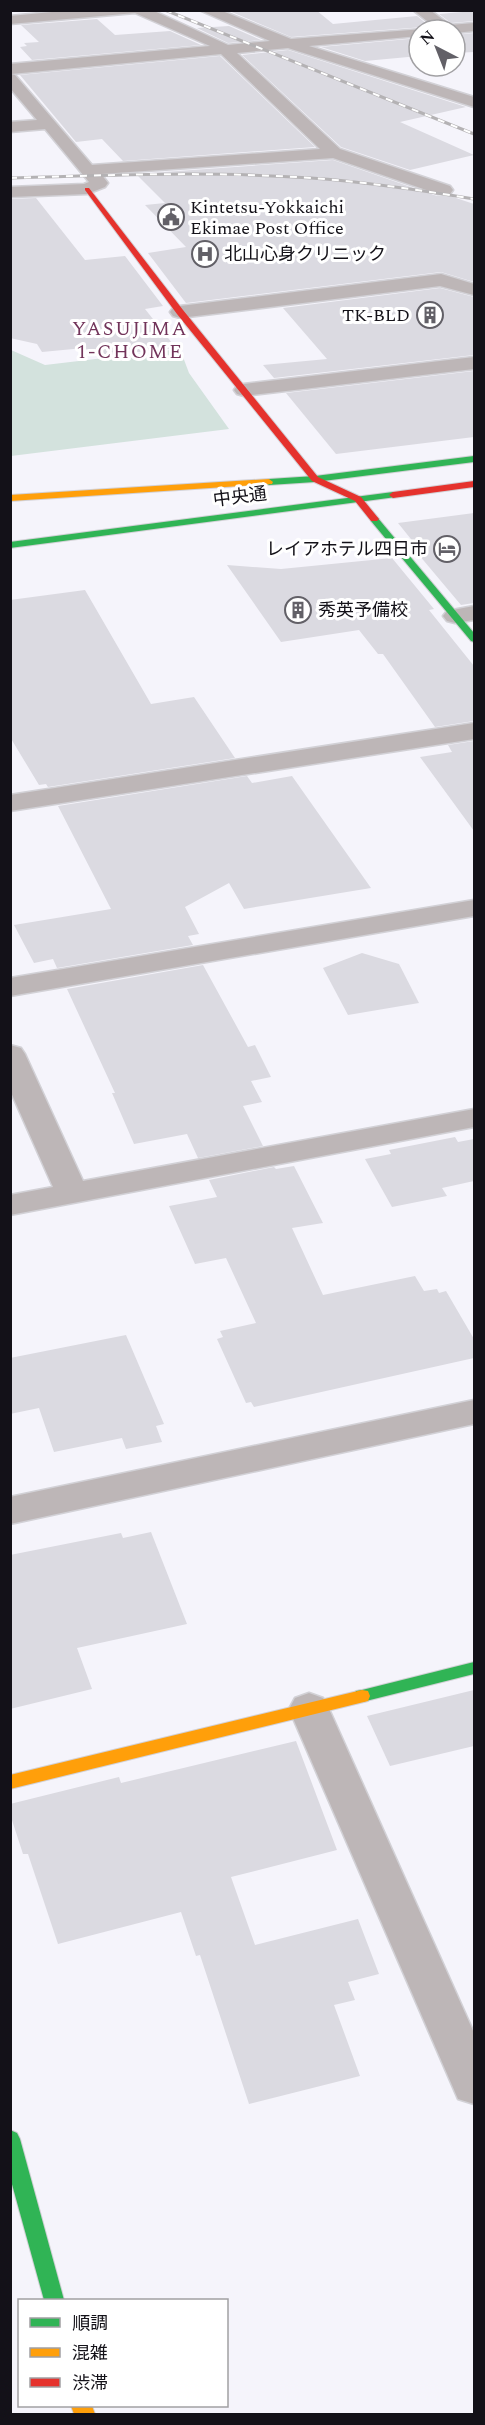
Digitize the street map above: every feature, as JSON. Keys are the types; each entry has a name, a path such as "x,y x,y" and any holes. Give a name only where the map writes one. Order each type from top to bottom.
{"street":[{"path":"10,21 130,10"},
{"path":"139,10 225,50 334,153"},
{"path":"207,10 291,44 474,102"},
{"path":"10,69 407,33"},
{"path":"10,78 99,183 87,189 10,192"},
{"path":"431,88 474,84"},
{"path":"10,127 49,124"},
{"path":"87,170 334,153 444,190"},
{"path":"87,189 180,312 315,479 358,500 465,614 474,639"},
{"path":"180,312 441,280 474,290"},
{"path":"244,390 474,363"},
{"name":"中央通","path":"10,498 315,479 474,459"},
{"name":"中央通","path":"10,545 474,484"},
{"path":"10,803 474,731"},
{"path":"10,987 474,908"},
{"path":"10,1054 72,1193"},
{"path":"10,1205 474,1118"},
{"path":"10,1511 474,1412"},
{"path":"10,1782 474,1668"},
{"path":"309,1709 474,2084"},
{"path":"10,2139 53,2299"}],"shaded area":[{"path":"180,349 189,373 229,429 11,456 11,350 45,365"}],"building":[{"path":"227,10 316,10 333,24 417,16 419,18 407,18 407,28 291,37"},
{"path":"474,11 474,21 467,22 467,18 444,18 439,14"},
{"path":"97,19 115,35 170,31 201,45 32,60 20,47 27,46 24,43 39,42 21,25"},
{"path":"229,26 261,40 228,43 197,28"},
{"path":"474,33 474,52 467,52 467,34"},
{"path":"407,39 407,57 365,61 321,47"},
{"path":"288,50 466,107 400,122 474,155 410,170 341,147 242,55"},
{"path":"220,56 315,147 123,161 102,139 76,142 20,75"},
{"path":"333,160 437,196 450,196 474,204 474,282 441,272 186,303 148,253 186,247 145,205 165,203 136,174"},
{"path":"36,198 85,260 125,256 163,306 145,309 176,348 99,356 84,348 42,352 37,344 10,338 10,199"},
{"path":"440,288 474,297 474,355 274,378 263,365 327,359 283,308"},
{"path":"474,371 474,437 336,454 286,393"},
{"name":"レイアホテル四日市","path":"474,513 474,603 461,605 419,555 423,554 398,523"},
{"path":"392,558 434,609 429,610 474,666 474,721 435,727 383,654 378,654 359,630 281,642 227,565 281,569"},
{"path":"85,590 151,704 194,697 235,758 48,787 46,784 39,785 10,737 10,600"},
{"path":"474,741 474,831 420,757 452,752 448,745"},
{"path":"247,776 252,783 292,776 371,888 244,909 229,883 185,907 199,934 188,936 193,945 57,968 53,959 34,963 14,925 111,909 58,806"},
{"path":"362,953 399,964 419,1003 348,1015 323,968"},
{"path":"203,965 248,1047 255,1045 271,1077 251,1081 262,1102 243,1106 263,1146 198,1158 187,1134 134,1144 112,1093 115,1093 67,989"},
{"path":"455,1137 458,1142 474,1139 474,1181 442,1188 447,1196 392,1207 365,1159 391,1154 389,1150"},
{"path":"294,1166 323,1223 292,1228 323,1295 415,1276 424,1291 437,1289 439,1293 446,1291 474,1339 474,1358 254,1407 251,1402 246,1403 217,1339 223,1337 220,1331 256,1323 226,1258 195,1264 169,1206 217,1197 209,1180 274,1167 276,1169"},
{"path":"126,1335 164,1424 156,1426 162,1442 126,1449 122,1438 54,1452 39,1408 10,1414 10,1358"},
{"path":"151,1532 187,1624 77,1648 92,1689 10,1709 10,1555 121,1533 123,1538"},
{"path":"474,1690 474,1746 390,1766 367,1716"},
{"path":"296,1741 337,1850 231,1877 255,1945 358,1919 379,1974 348,1982 355,2000 334,2005 360,2076 249,2104 200,1955 196,1956 181,1912 58,1944 28,1854 23,1854 10,1814 10,1804 119,1777 121,1783"}],"railway":[{"path":"165,10 474,134"},
{"path":"10,178 160,174 273,176 373,184 474,199"}],"traffic: fast":[{"path":"269,482 315,479 474,459"},
{"path":"10,545 393,495"},
{"path":"374,519 474,639"},
{"path":"362,1696 474,1668"},
{"path":"10,2139 54,2299"}],"traffic: slow":[{"path":"10,498 269,482"},
{"path":"10,1782 362,1696"},
{"path":"82,2407 84,2414"}],"traffic: jam":[{"path":"87,189 180,312 315,479 358,499 374,519"},
{"path":"393,495 474,484"}],"place":[{"name":"Kintetsu-Yokkaichi Ekimae Post Office","path":"171,217"},
{"name":"北山心身クリニック","path":"205,254"},
{"name":"TK-BLD","path":"430,315"},
{"name":"レイアホテル四日市","path":"447,549"},
{"name":"秀英予備校","path":"298,610"}],"district":[{"name":"YASUJIMA 1-CHOME","path":"130,340"}]}
